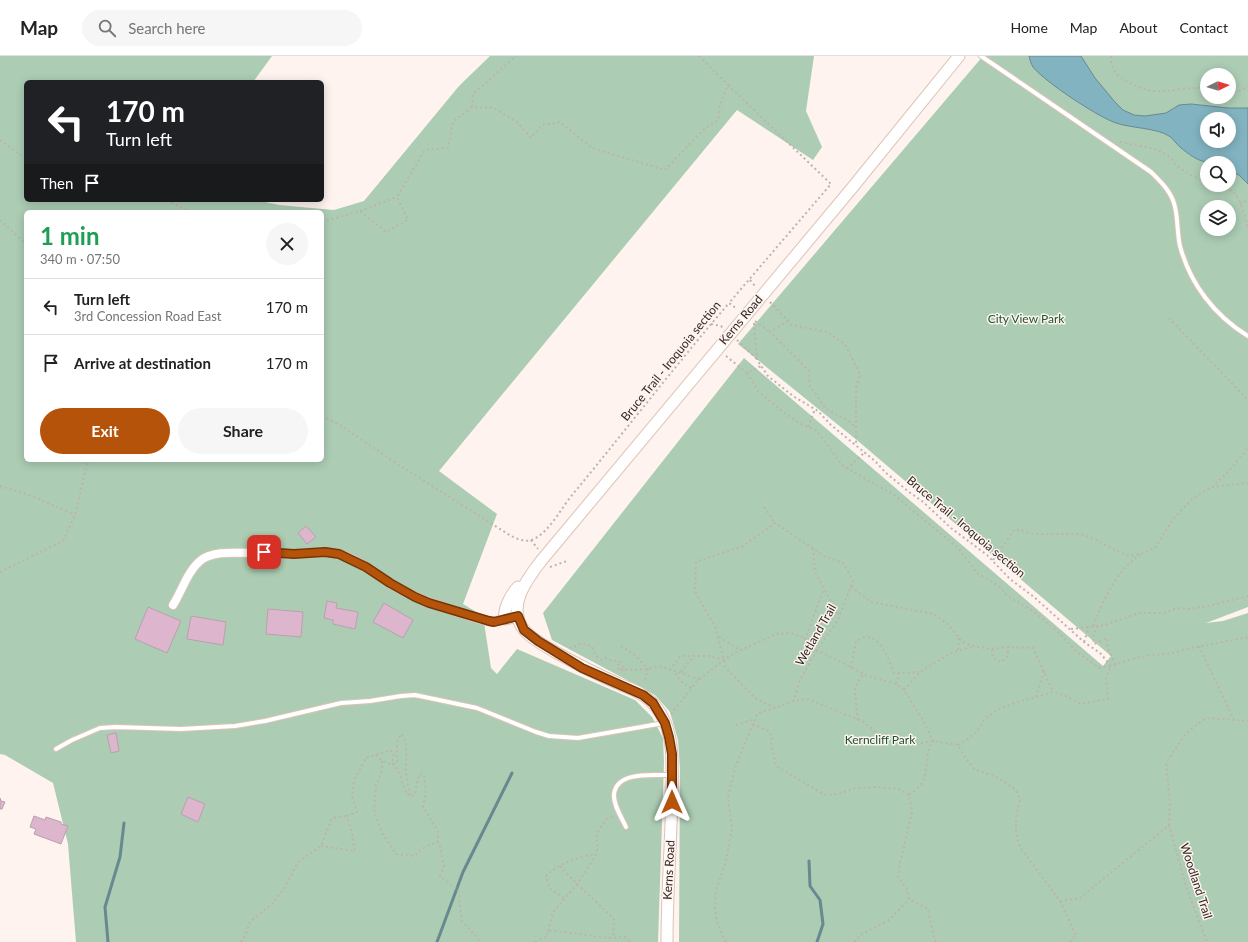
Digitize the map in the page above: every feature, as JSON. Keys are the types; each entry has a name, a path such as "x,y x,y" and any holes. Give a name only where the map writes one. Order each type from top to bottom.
{"street":[{"name":"Kerns Road","path":"668,942 667,916 672,754 665,723 653,703 640,693 582,668 530,636 524,630 518,616 519,598 524,584 541,561 750,317 763,294 852,188 959,56"},
{"path":"173,605 192,570 202,560 214,555 264,552 294,554 325,552 339,554 352,559 379,574 390,583 429,603 489,621 518,616"},
{"name":"Kerns Road","path":"505,619 504,614 506,607 517,588 524,584"}],"lane":[{"path":"981,56 1151,172 1166,187 1175,205 1180,245 1187,267 1201,293 1220,315 1248,336"},
{"path":"56,749 72,740 100,728 181,729 236,726 265,721 341,703 415,695 477,708 549,736 578,738 665,723"},
{"path":"626,827 619,813 614,794 618,785 624,778 638,775 672,775"}],"path":[{"path":"472,107 473,94 516,56"},
{"path":"699,56 831,184 728,304"},
{"path":"1111,56 1114,69 1119,77 1132,85 1147,91 1162,92 1200,87"},
{"path":"324,221 360,211 398,197 426,150 448,148 454,122 472,107 494,108 518,123 531,138 542,125 560,122 592,148 665,170 702,130 718,120 720,104 728,85"},
{"path":"1236,92 1248,87"},
{"path":"0,140 24,158"},
{"path":"1107,142 1120,142 1156,149 1170,158 1177,166 1200,179"},
{"path":"1232,192 1240,204 1248,228"},
{"path":"360,211 386,232 408,220 398,197"},
{"path":"1240,204 1247,201"},
{"path":"171,202 186,210"},
{"path":"0,220 24,242"},
{"path":"749,279 792,325 827,332 845,344 860,374 856,388 856,445"},
{"name":"Bruce Trail - Iroquoia section","path":"324,417 340,425 399,465 511,536 520,540 533,540 547,529 563,506 625,431 664,380 728,304 750,317 757,360 768,376 793,396 815,409 831,425 865,452 885,472 922,501 951,528 992,560 1010,579 1034,597 1084,642 1100,653 1111,666"},
{"path":"750,317 770,332 809,371 810,386 826,409 848,420 856,428"},
{"path":"1169,318 1248,400"},
{"path":"770,332 788,321"},
{"path":"737,341 755,356 757,360"},
{"path":"724,355 748,373 758,391 778,408 799,423 817,431 835,456 848,469 894,495 958,548 978,574 999,586 1006,595 1033,611 1058,632 1076,651 1099,668 1150,655 1168,654 1199,646 1248,637"},
{"path":"748,373 761,366"},
{"path":"808,427 815,409"},
{"path":"1093,626 1104,600 1118,575 1131,561 1141,554 1155,548 1173,519 1192,499 1211,487 1229,471 1248,448"},
{"path":"848,469 865,452"},
{"path":"0,572 63,541 75,515 88,462"},
{"path":"1211,487 1248,483"},
{"path":"0,486 32,496 75,515"},
{"path":"764,507 775,523 824,556 843,563 853,581 851,586 871,602 934,614 950,625 959,638 973,646 992,649 1009,647 1033,648 1053,692"},
{"path":"775,523 743,546 696,562 695,592 715,626 725,667 754,698 776,708"},
{"path":"992,560 1015,528 1034,534 1080,534 1095,539 1129,556 1141,554"},
{"path":"813,548 815,572 839,616"},
{"name":"Wetland Trail","path":"794,701 800,680 839,616 851,586"},
{"path":"805,640 824,588"},
{"path":"1070,629 1105,625 1139,613 1164,613 1177,608 1188,609 1208,606 1248,596"},
{"path":"1098,626 1093,635 1094,644 1107,638 1108,649 1115,664"},
{"path":"1084,642 1089,627"},
{"path":"665,723 700,678 740,650 777,634 786,632 794,634 805,640 817,650 863,674 896,684 904,690 923,720 933,741"},
{"path":"718,637 740,650"},
{"path":"851,668 856,641 866,637 875,640 883,648 894,672 920,672"},
{"path":"958,650 959,638"},
{"path":"579,644 584,643 592,646 596,656 602,660 605,658 612,662 619,661 621,664 618,666 618,669 621,669 624,666 622,670 648,669 658,666 691,677 700,678"},
{"path":"621,646 636,655 648,669"},
{"path":"904,690 920,672 951,652 973,646"},
{"path":"1199,646 1234,720"},
{"path":"992,649 993,658 1001,662 1007,657 1009,647"},
{"path":"670,670 680,656 709,656 724,660"},
{"path":"680,673 694,656"},
{"path":"726,942 717,923 715,909 716,890 726,860 732,830 728,797 736,765 757,714 794,701 808,699 864,722 879,736 912,745 933,741 958,744 967,740 978,730 985,718 999,709 1036,697 1053,692 1064,695 1081,704 1108,699 1106,678 1111,666"},
{"path":"640,693 648,669"},
{"path":"1036,697 1044,670"},
{"path":"676,672 679,680 692,688"},
{"path":"896,684 899,673"},
{"path":"858,720 855,687 863,674"},
{"name":"Woodland Trail","path":"1207,942 1186,890 1169,825 1170,802 1166,763 1186,733 1206,718 1248,721"},
{"path":"736,725 755,720"},
{"path":"753,724 769,731 772,738 771,744 776,766 825,795 837,794 854,789 874,788 899,789 909,795 912,813 898,877 907,889 909,899"},
{"path":"376,755 382,761 390,764 397,762 397,742 401,734 405,739 407,752 405,761 410,794"},
{"path":"909,795 920,787 925,774 928,748 933,741"},
{"path":"958,744 964,756 974,769 999,778 1016,790 1020,800 1016,818 1016,834 1020,847 1060,901 1076,935 1070,942"},
{"path":"241,942 250,922 273,903 284,888 298,862 321,846 332,818 347,816 357,812 352,796 354,780 366,758 390,750 394,754 392,763 398,771 407,795 410,794 411,797 415,794 419,774 424,775 426,793 423,807 438,831 438,842 444,867 440,876 458,890 462,920 481,942"},
{"path":"382,761 382,771 376,786 374,813 382,833 396,854 414,856 425,847 438,842"},
{"path":"535,942 546,937 553,912 576,884 596,854 598,847 596,838 599,829 607,819 619,813"},
{"path":"321,846 355,851 347,816"},
{"path":"1060,901 1080,898 1169,825"},
{"path":"565,898 550,889 546,876 550,871 582,856 596,854"},
{"path":"560,866 576,884 614,919 614,938"},
{"path":"855,942 854,940 862,934 889,920 909,899"},
{"path":"909,899 928,909 936,942"},
{"path":"548,931 607,938 625,937 631,942"}],"green space":[{"path":"0,56 272,56 254,80 24,80 24,202 265,202 279,205 334,210 364,201 459,86 490,56 814,56 806,111 822,147 813,160 737,110 439,471 497,514 463,604 483,616 491,668 497,674 517,649 635,700 652,717 663,738 664,762 658,942 76,942 68,844 53,783 5,755 0,754"},
{"path":"983,56 1248,56 1248,607 1206,623 1223,621 1248,613 1248,942 679,942 680,768 678,740 670,712 655,695 552,640 543,613 744,358 1103,666 1111,656 858,441 738,344"}],"water":[{"path":"1029,56 1081,56 1095,78 1115,102 1123,110 1134,115 1145,116 1166,113 1179,105 1191,104 1228,108 1248,108 1248,184 1236,174 1236,156 1200,156 1200,160 1192,156 1164,133 1116,123 1097,114 1072,98 1048,81 1033,67"}],"building":[{"path":"306,526 316,537 307,544 298,533"},
{"path":"327,601 337,603 336,608 358,612 355,629 333,624 333,620 324,618"},
{"path":"384,603 413,620 403,638 373,622"},
{"path":"148,607 181,621 167,653 135,639"},
{"path":"268,609 303,612 301,637 266,634"},
{"path":"191,616 226,622 223,645 187,639"},
{"path":"116,733 119,751 111,753 107,735"},
{"path":"188,797 205,804 198,822 181,814"},
{"path":"0,798 1,801 5,802 2,809 0,809"},
{"path":"34,816 45,820 46,817 68,826 61,844 34,834 36,829 30,827"}],"waterway":[{"path":"437,942 463,872 512,773"},
{"path":"108,942 105,907 120,857 124,823"},
{"path":"809,861 810,886 820,900 823,924 817,942"}],"route":[{"path":"264,552 294,554 325,552 339,554 352,559 379,574 390,583 429,603 494,622 518,616 524,630 530,636 582,668 643,695 653,703 665,723 669,737 672,754 672,802"}],"park label":[{"name":"City View Park","path":"1026,319"},
{"name":"Kerncliff Park","path":"880,740"}]}
